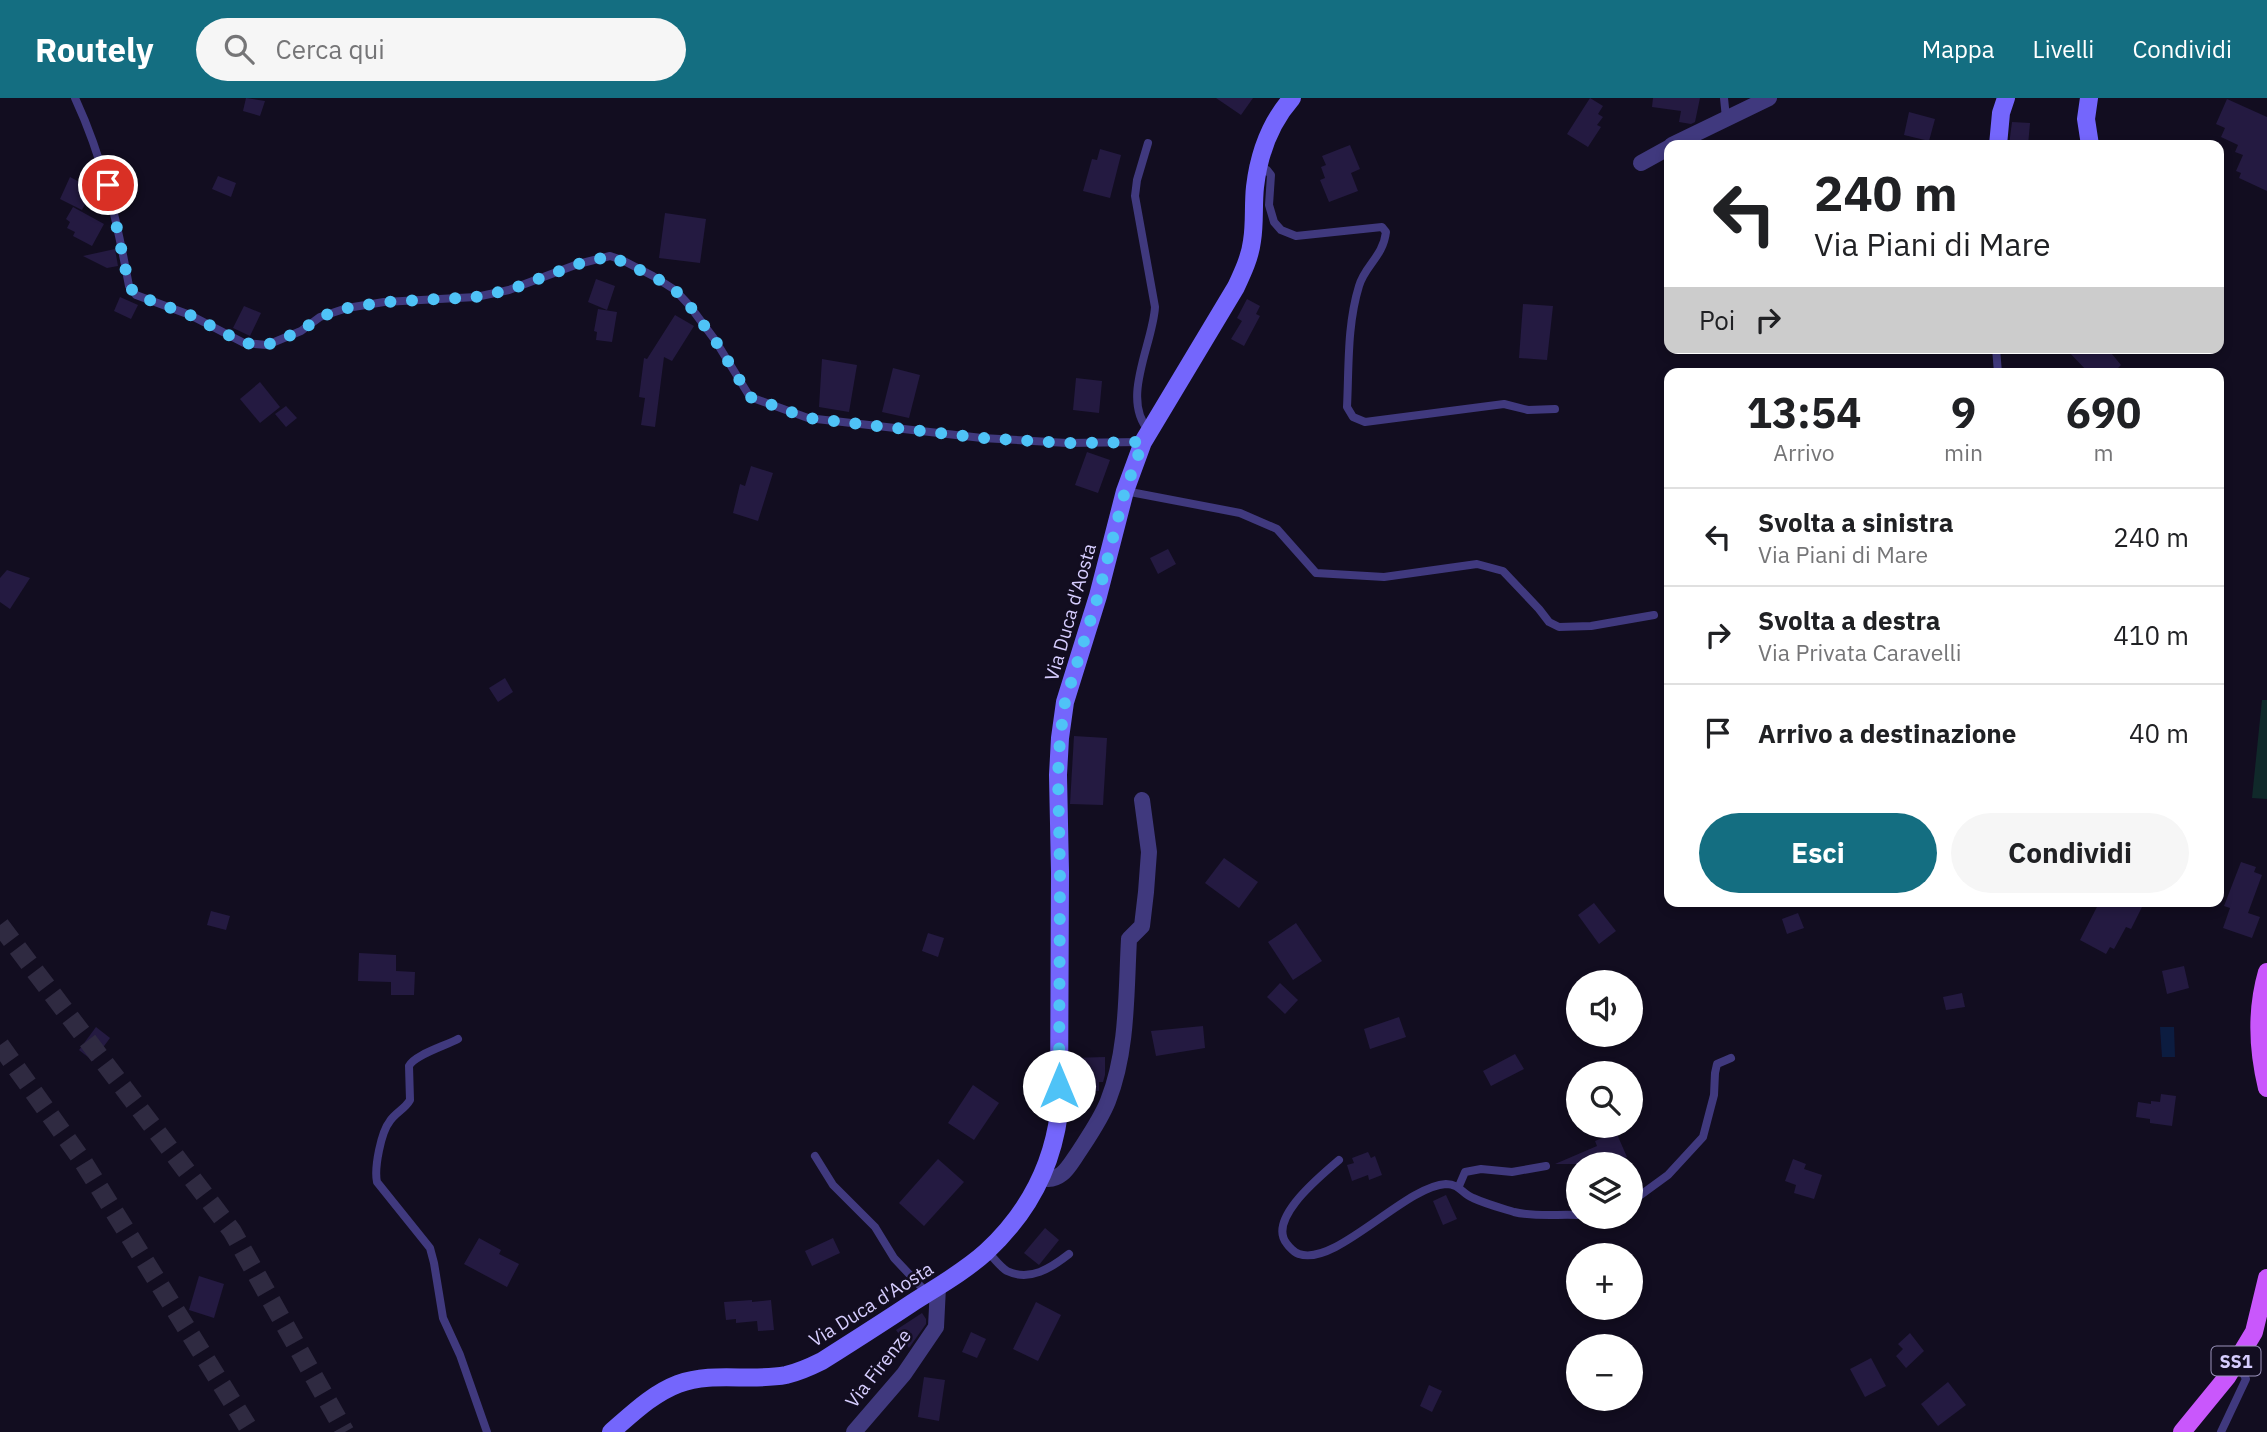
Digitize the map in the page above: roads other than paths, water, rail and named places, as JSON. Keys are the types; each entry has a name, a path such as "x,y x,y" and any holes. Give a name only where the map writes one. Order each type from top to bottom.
{"main road":[{"name":"Via Duca d'Aosta","path":"611,1432 640,1407 678,1384 717,1377 785,1375 822,1361 933,1290 986,1251 1009,1226 1042,1178 1056,1135 1059,1113 1058,775 1065,702 1098,596 1125,491 1146,437 1236,287 1247,263 1253,240 1255,187 1265,142 1273,124 1292,98"},
{"path":"1998,140 2001,113 2006,98"},
{"path":"2089,98 2086,119 2089,140"},
{"path":"2267,972 2261,994 2260,1059 2267,1088"},
{"name":"SS1","path":"2182,1432 2227,1377 2254,1332 2267,1278"}],"street":[{"path":"1683,140 1769,98"},
{"path":"1641,163 1664,150"},
{"name":"Via Duca d'Aosta","path":"1042,1178 1057,1179 1067,1169 1108,1101 1117,1073 1122,1042 1129,939 1142,926 1146,892 1149,852 1142,800"},
{"name":"Via Firenze","path":"854,1432 904,1374 936,1327 933,1290"}],"lane":[{"path":"75,98 90,131 108,185 129,286 136,295 190,315 244,343 267,345 301,331 320,317 347,308 384,302 476,297 509,290 578,264 610,256 653,276 675,290 715,340 750,397 808,418 982,438 1068,443 1146,437 1139,420 1138,390 1142,360 1154,324 1155,307 1135,195 1148,143"},
{"path":"1724,98 1726,118"},
{"path":"1259,167 1271,175 1269,205 1274,222 1281,230 1296,236 1382,227 1386,232 1384,246 1360,282 1351,324 1348,407 1353,416 1365,422 1504,404 1528,410 1555,409"},
{"path":"1125,491 1240,513 1277,529 1316,573 1384,577 1477,564 1503,571 1549,622 1559,627 1591,626 1654,615"},
{"path":"458,1039 416,1057 411,1062 410,1100 386,1126 375,1172 377,1182 430,1248 443,1318 460,1355 487,1432"},
{"path":"1643,1193 1668,1175 1703,1137 1714,1095 1714,1073 1717,1064 1731,1058"},
{"path":"815,1156 833,1185 875,1227 894,1258 933,1290"},
{"path":"1339,1160 1316,1180 1290,1209 1282,1226 1283,1238 1288,1246 1299,1254 1315,1255 1327,1250 1374,1224 1428,1187 1447,1184 1459,1186 1471,1198 1518,1213 1566,1215"},
{"path":"1459,1186 1465,1172 1481,1168 1512,1172 1546,1166"},
{"path":"986,1251 1006,1270 1024,1276 1039,1273 1069,1254"},
{"path":"2221,1432 2246,1379 2236,1360"}],"water":[{"path":"2160,1027 2174,1027 2175,1057 2162,1057"}],"tunnel":[{"path":"0,925 232,1231 345,1432"},
{"path":"0,1045 82,1160 251,1432"}]}
